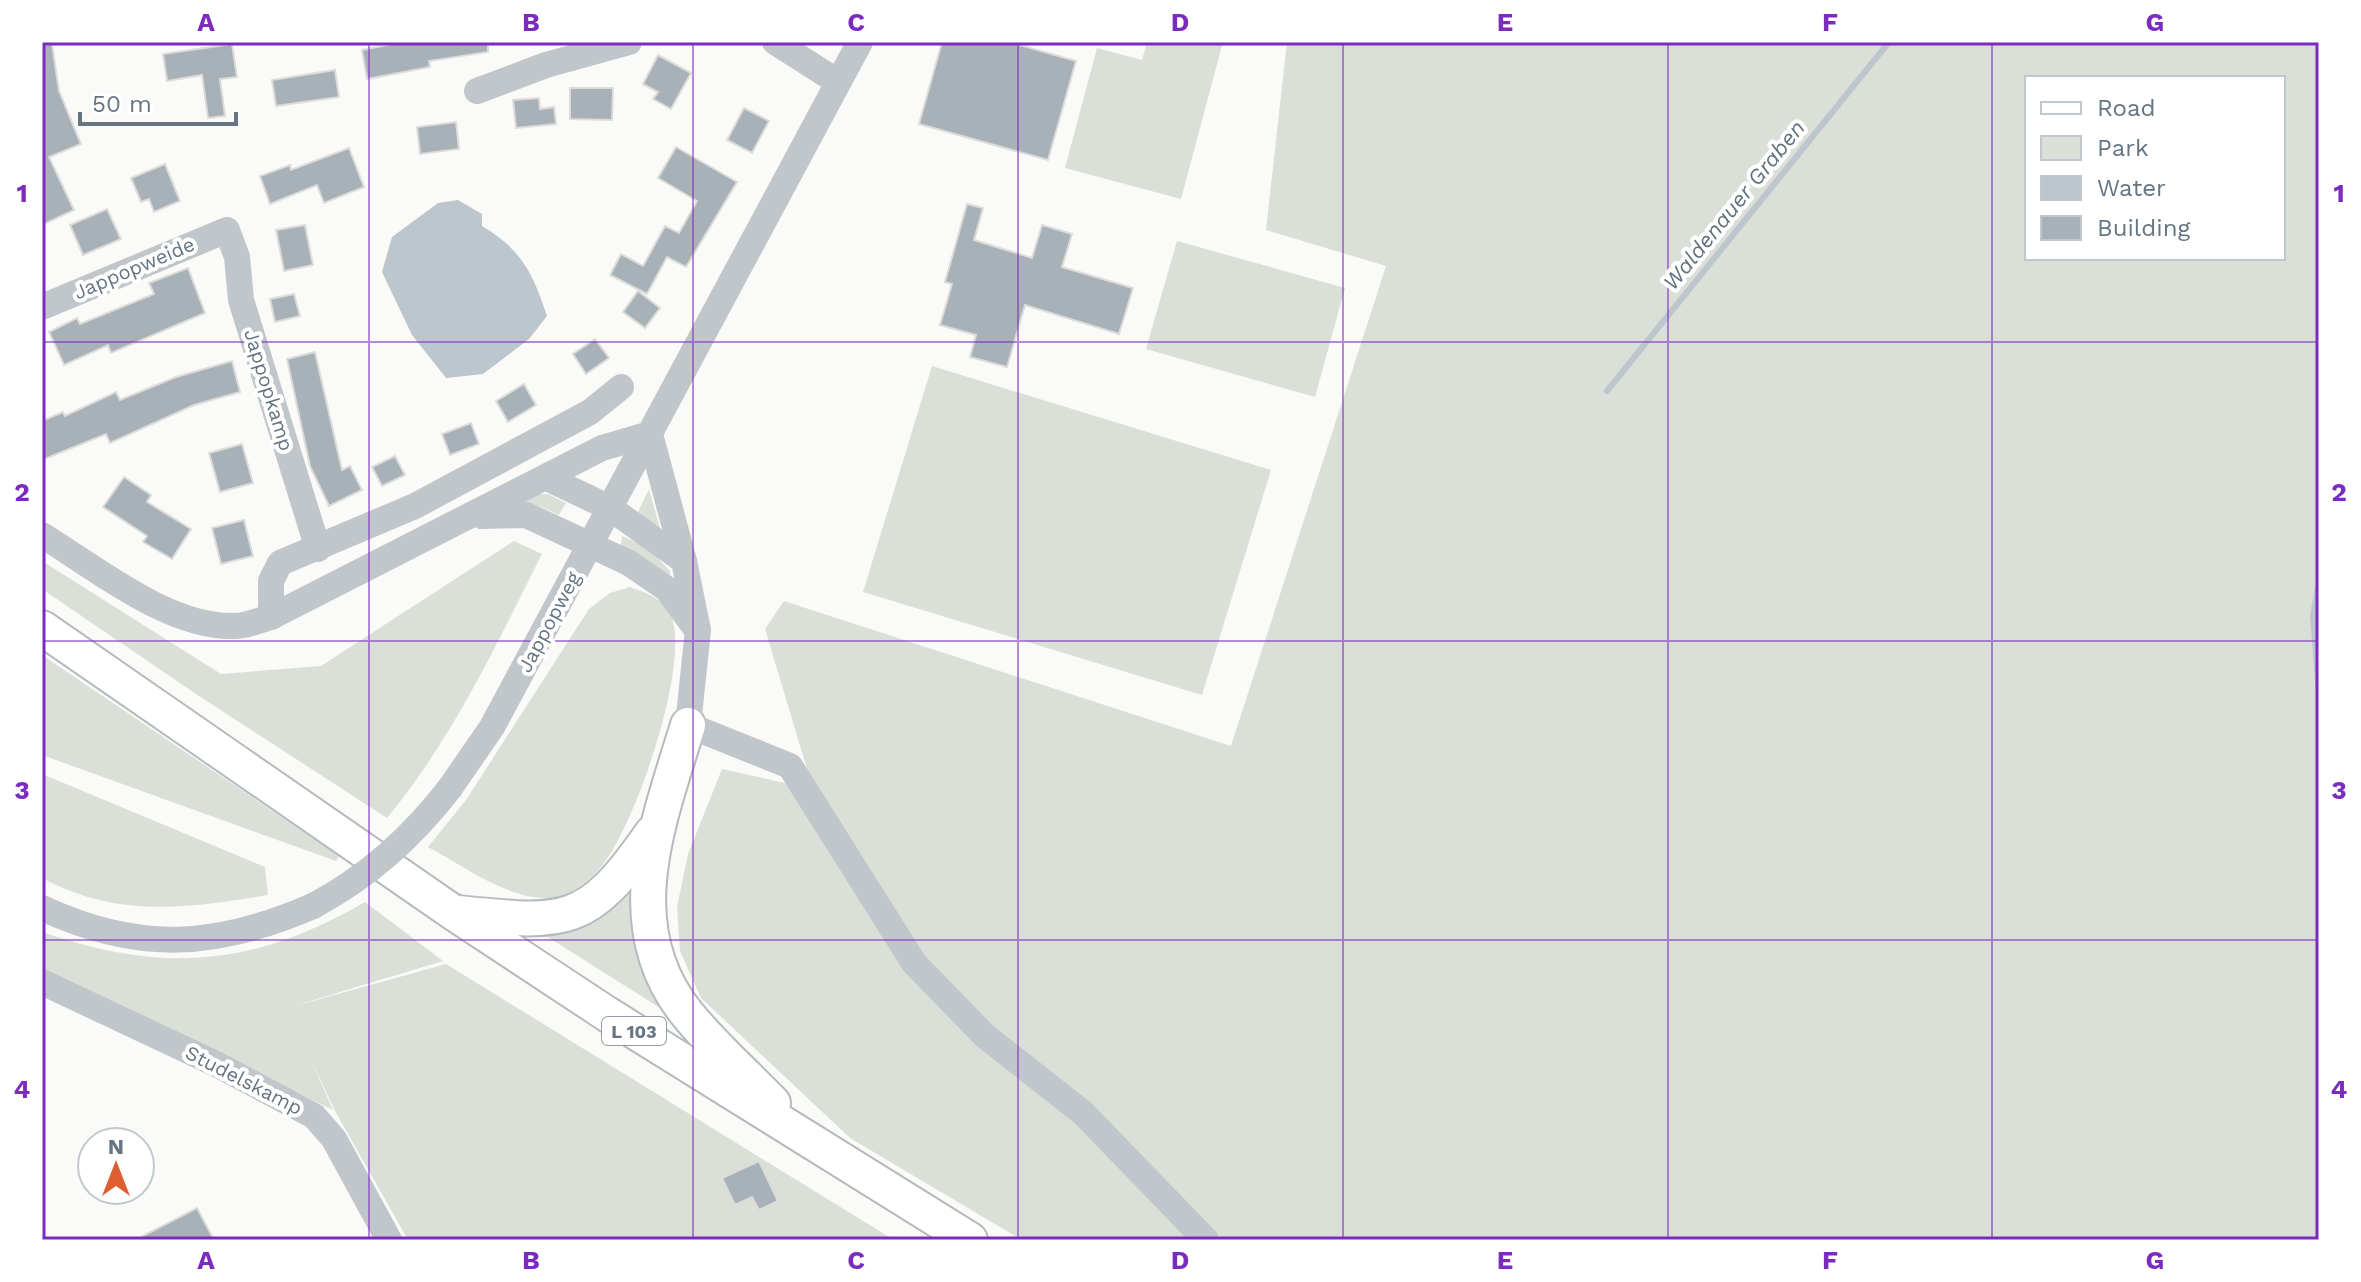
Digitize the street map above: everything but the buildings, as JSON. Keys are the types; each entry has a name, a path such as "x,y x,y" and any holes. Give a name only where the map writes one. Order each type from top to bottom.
{"main road":[{"name":"L 103","path":"45,632 454,913 816,1146 970,1240"},
{"path":"688,725 655,829 648,915 654,955 687,1014 816,1146"},
{"path":"454,913 535,921 574,913 603,894 630,865 655,829"}],"street":[{"path":"477,91 546,65 629,42"},
{"path":"775,42 838,82"},
{"name":"Jappopweg","path":"42,908 79,926 129,938 177,941 223,937 267,926 313,906 345,889 399,847 450,788 492,727 860,42"},
{"name":"Jappopweide","path":"42,307 227,230"},
{"name":"Jappopkamp","path":"227,230 237,257 241,300 318,549"},
{"path":"271,617 271,581 280,563 415,506 590,412 621,387"},
{"path":"42,535 165,610 199,622 237,627 271,617 475,516 602,448 650,434 684,561 698,630 688,725 790,766 914,963 985,1036 1083,1113 1206,1240"},
{"path":"547,478 610,508 684,561"},
{"path":"475,516 526,515 629,563 667,589 698,630"},
{"name":"Studelskamp","path":"42,982 216,1064 314,1116 334,1139 389,1240"}],"green space":[{"path":"1147,42 1223,42 1181,199 1065,168 1097,48 1142,60"},
{"path":"1287,42 2319,42 2319,1240 1022,1240 850,1138 701,998 680,951 677,907 688,854 722,769 785,783 807,769 765,629 784,601 1231,746 1386,266 1266,230"},
{"path":"1177,241 1345,288 1315,397 1146,349"},
{"path":"932,366 1271,470 1202,695 863,592"},
{"path":"649,489 661,532 636,516"},
{"path":"527,494 548,494 566,503 559,515 541,507 511,506"},
{"path":"622,536 648,548 670,571 670,577 621,545"},
{"path":"514,541 542,554 453,723 433,756 387,818 42,589 42,561 221,674 321,666"},
{"path":"630,587 658,600 670,613 675,636 674,667 667,704 643,782 629,818 601,867 585,883 564,895 534,897 502,888 428,847 466,800 589,609 610,593"},
{"path":"42,655 339,856 336,861 42,755"},
{"path":"42,774 265,867 268,895 181,906 126,905 71,891 42,878"},
{"path":"638,875 667,1009 665,1011 543,934"},
{"path":"365,902 443,961 287,1008 446,964 894,1240 408,1240 335,1111 308,1053 333,1110 42,969 42,932 128,954 168,958 207,957 246,951 284,940 324,924"}],"water":[{"path":"458,200 482,214 482,226 516,253 531,275 547,316 529,339 483,374 446,378 412,335 382,272 392,237 438,203"}],"waterway":[{"name":"Waldenauer Graben","path":"1607,391 1889,42"},
{"path":"2319,583 2313,615 2319,693"}]}
